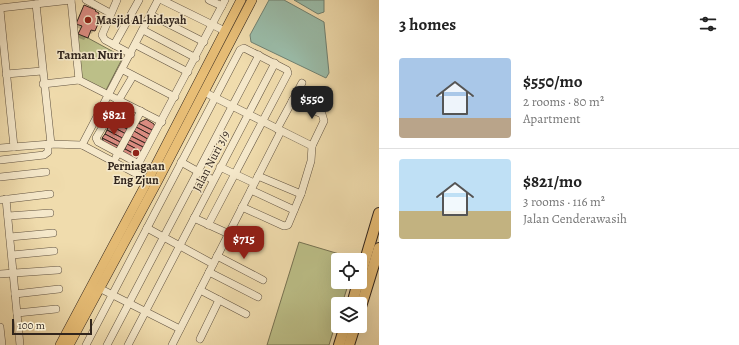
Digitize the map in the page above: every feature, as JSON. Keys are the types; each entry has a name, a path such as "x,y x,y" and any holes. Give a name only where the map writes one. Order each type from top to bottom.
{"highway":[{"path":"363,297 375,244 379,213"},
{"path":"367,261 375,244"},
{"path":"339,345 343,333"},
{"path":"349,345 353,333"}],"main road":[{"path":"60,345 148,180 241,0"},
{"path":"69,345 149,198 252,0"}],"street":[{"path":"14,147 4,84 6,74 0,9 71,0 79,80"},
{"path":"86,0 110,13"},
{"path":"117,0 110,13 102,35 105,40 131,54"},
{"path":"114,45 138,0"},
{"path":"82,145 123,70 158,0"},
{"path":"162,0 225,31"},
{"path":"134,172 196,58 223,3 209,0"},
{"path":"0,160 44,155 48,152 49,144 36,4"},
{"path":"151,15 204,42"},
{"path":"143,30 196,58"},
{"path":"136,45 188,72"},
{"path":"86,345 242,48 287,70 288,75 208,225"},
{"path":"107,345 259,55"},
{"name":"Jalan Nuri 3/9","path":"128,345 275,63"},
{"path":"123,70 175,97"},
{"path":"6,74 42,71"},
{"path":"132,76 96,138 98,142 139,164"},
{"path":"43,84 79,80 162,122"},
{"path":"172,345 258,176 292,101 302,83"},
{"path":"204,92 312,146"},
{"path":"242,207 284,226 288,225 301,194 311,160 312,146 324,121 324,116 292,101"},
{"path":"114,161 141,111"},
{"path":"90,130 98,134"},
{"path":"0,148 49,144 82,145 148,180"},
{"path":"181,162 214,180"},
{"path":"220,167 235,174 252,187 294,210"},
{"path":"0,177 46,172"},
{"path":"258,176 301,194"},
{"path":"20,345 8,216 3,199 50,194"},
{"path":"8,216 50,213"},
{"path":"194,218 229,234"},
{"path":"147,228 213,264"},
{"path":"10,237 53,233"},
{"path":"12,255 54,251"},
{"path":"217,256 263,280"},
{"path":"0,274 58,270"},
{"path":"209,272 258,297"},
{"path":"99,288 180,329"},
{"path":"15,294 59,289"},
{"path":"200,290 246,314"},
{"path":"200,339 219,300"},
{"path":"17,313 56,309"},
{"path":"0,327 2,345"}],"green space":[{"path":"75,31 123,57 105,92 82,80"},
{"path":"299,242 336,253 331,253 331,289 347,289 344,297 331,297 331,333 333,333 329,345 267,345"}],"shaded area":[{"path":"269,0 284,0 324,22 329,73 326,78 251,42 250,35"},
{"path":"294,0 324,0 324,12 318,14"}],"building":[{"name":"Masjid Al-hidayah","path":"84,5 96,10 95,11 99,13 98,16 101,17 95,31 91,30 88,38 78,34 82,26 76,24"},
{"path":"124,109 132,113 133,121 116,112"},
{"path":"116,112 133,121 131,125 114,117"},
{"path":"114,117 131,125 129,130 112,121"},
{"path":"146,119 154,124 156,132 138,123"},
{"path":"112,121 129,130 126,134 109,125"},
{"path":"138,123 156,132 153,136 136,127"},
{"path":"109,125 126,134 124,139 107,130"},
{"path":"136,127 153,136 151,141 134,131"},
{"path":"107,130 124,139 122,143 105,134"},
{"path":"134,131 151,141 149,145 131,136"},
{"path":"105,134 122,143 120,147 102,138"},
{"path":"131,136 149,145 147,149 129,140"},
{"path":"102,138 120,147 113,149 105,145"},
{"path":"129,140 147,149 144,153 127,144"},
{"path":"127,144 144,153 142,158 125,149"},
{"path":"125,149 142,158 135,161 126,156 123,151"}],"place":[{"name":"Masjid Al-hidayah","path":"88,20"},
{"name":"Perniagaan Eng Zjun","path":"136,153"}],"district":[{"name":"Taman Nuri","path":"90,54"}]}
